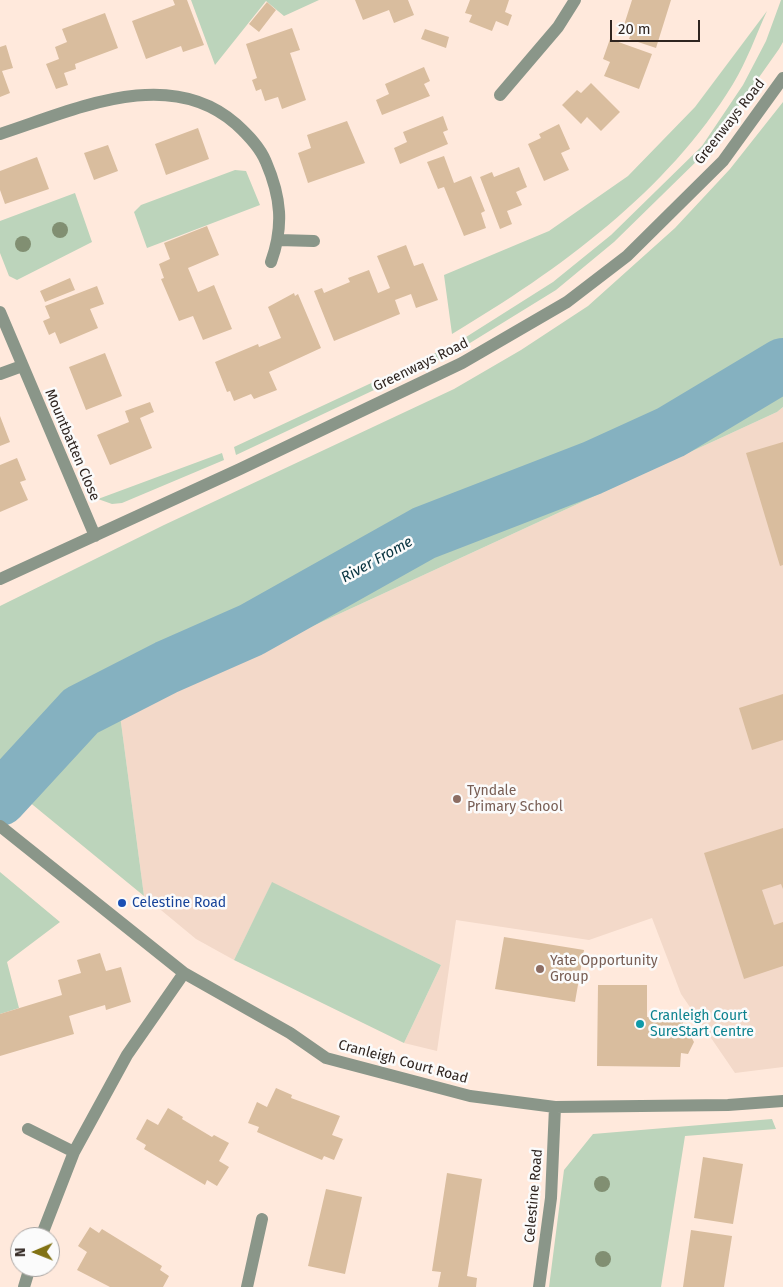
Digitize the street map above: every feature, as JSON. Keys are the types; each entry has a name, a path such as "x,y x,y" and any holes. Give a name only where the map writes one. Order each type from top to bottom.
{"street":[{"path":"500,95 558,27 574,0"},
{"name":"Greenways Road","path":"0,579 462,363 567,302 627,256 723,161 783,78"},
{"path":"0,134 101,101 126,96 157,94 182,98 226,115 262,152 274,181 279,210 279,240 271,262"},
{"path":"279,240 314,241"},
{"name":"Mountbatten Close","path":"0,312 94,536"},
{"path":"0,374 22,366"},
{"name":"Cranleigh Court Road","path":"1,826 184,973 290,1033 326,1058 470,1096 555,1107 728,1105 783,1101"},
{"path":"45,1227 74,1152 127,1054 184,973"},
{"name":"Celestine Road","path":"538,1287 551,1198 555,1107"},
{"path":"28,1129 74,1152"},
{"path":"247,1287 262,1219"}],"shaded area":[{"name":"Tyndale Primary School","path":"783,407 783,1067 735,1073 681,994 652,918 589,940 456,920 437,1051 404,1043 441,965 272,883 234,960 196,939 144,896 120,715 777,412"}],"green space":[{"path":"191,0 319,0 284,16 266,1 215,65"},
{"path":"781,0 783,0 783,42 779,49 707,151 614,242 556,290 457,351 236,455 234,447 455,344 553,282 611,235 702,146 743,85 766,41"},
{"path":"767,11 733,84 706,123 676,160 643,194 608,226 571,255 532,283 452,334 444,275 549,231 628,176 695,107"},
{"path":"783,102 783,407 777,412 120,715 144,896 0,778 0,606 164,525 454,389 521,350 588,306 675,228 730,169"},
{"path":"235,170 246,171 260,205 147,248 134,212 141,205"},
{"path":"75,193 92,242 17,280 9,276 0,253 0,221"},
{"path":"222,453 224,460 122,503 112,504 98,499"},
{"path":"0,872 60,922 7,962 19,1008 0,1014"},
{"path":"272,882 441,965 404,1043 234,960"},
{"path":"772,1119 776,1129 685,1136 661,1287 549,1287 564,1170 593,1134"}],"building":[{"path":"173,0 187,0 204,45 183,52 181,46 146,59 132,21 175,5"},
{"path":"355,0 408,0 414,15 394,23 389,10 363,20"},
{"path":"470,0 509,0 505,12 512,15 508,26 496,21 492,31 469,22 472,15 465,13"},
{"path":"632,0 671,0 656,48 629,39 633,28 624,25"},
{"path":"267,2 276,10 259,32 249,24"},
{"path":"105,13 118,48 75,64 76,69 64,73 68,85 56,89 46,64 59,59 55,47 67,42 62,29"},
{"path":"292,28 300,50 290,53 306,100 282,109 278,97 265,101 261,89 256,91 252,80 257,78 246,44"},
{"path":"425,29 449,37 446,48 421,39"},
{"path":"610,39 652,54 639,89 604,76 610,62 603,59"},
{"path":"6,45 13,68 2,71 10,93 0,97 0,47"},
{"path":"424,67 430,81 424,84 430,96 382,115 376,100 389,94 385,84"},
{"path":"591,83 620,112 601,131 587,117 581,124 562,105 577,90 581,93"},
{"path":"443,116 448,130 443,132 448,144 400,164 394,148 407,142 403,132"},
{"path":"347,121 365,163 308,183 298,153 311,148 307,135"},
{"path":"559,124 570,149 561,153 569,170 544,181 528,144 541,138 539,134"},
{"path":"198,128 209,159 166,175 155,144"},
{"path":"108,145 118,171 94,180 84,153"},
{"path":"444,156 454,183 471,176 485,211 481,213 486,228 464,236 444,187 438,189 427,162"},
{"path":"37,157 49,189 5,204 0,190 0,171"},
{"path":"519,167 527,187 516,192 522,205 507,211 512,224 500,229 480,177 492,172 494,177"},
{"path":"207,226 219,255 188,268 198,292 214,285 232,329 203,340 193,316 179,321 161,279 164,278 159,264 170,259 164,243"},
{"path":"406,245 414,266 423,263 438,300 416,308 411,294 395,300 400,314 334,341 314,291 322,288 324,293 350,282 348,278 369,270 378,293 390,288 377,256"},
{"path":"70,278 75,290 45,302 40,291"},
{"path":"97,286 104,304 90,309 98,328 60,344 55,332 49,335 43,321 50,318 45,306"},
{"path":"294,293 295,296 298,294 321,348 269,372 277,390 254,399 251,394 234,401 230,391 227,392 215,362 258,344 259,347 281,338 268,307"},
{"path":"105,353 122,396 86,410 69,367"},
{"path":"150,402 154,412 140,418 152,448 110,465 97,435 129,422 125,411"},
{"path":"0,416 10,442 0,446"},
{"path":"783,442 783,565 780,566 746,453"},
{"path":"17,458 26,480 20,482 28,500 0,512 0,465"},
{"path":"783,694 783,740 752,750 739,708"},
{"path":"783,828 783,889 781,884 762,890 774,925 783,922 783,966 744,979 704,853"},
{"name":"Yate Opportunity Group","path":"504,937 584,950 575,1002 495,989"},
{"path":"100,953 106,971 121,967 131,1002 106,1010 105,1005 69,1016 74,1034 0,1056 0,1014 62,995 58,980 81,973 77,960"},
{"name":"Cranleigh Court SureStart Centre","path":"598,985 647,985 647,1017 683,1018 683,1031 688,1031 694,1042 688,1054 681,1053 680,1067 597,1066"},
{"path":"276,1088 292,1095 291,1098 340,1116 332,1135 343,1139 334,1160 324,1156 322,1160 289,1146 257,1132 259,1127 248,1123 257,1102 267,1107"},
{"path":"168,1108 212,1137 214,1135 229,1143 219,1161 229,1167 217,1186 207,1180 205,1185 144,1149 146,1145 136,1139 147,1119 158,1125"},
{"path":"703,1157 743,1164 733,1224 694,1218"},
{"path":"447,1173 482,1179 467,1276 477,1278 476,1287 438,1287 441,1272 432,1271"},
{"path":"326,1189 362,1197 345,1274 308,1266"},
{"path":"90,1227 99,1233 102,1229 162,1266 160,1270 169,1276 163,1287 110,1287 77,1270 87,1252 78,1246"},
{"path":"691,1230 732,1236 724,1287 683,1287"}],"waterway":[{"name":"River Frome","path":"0,799 81,711 167,667 251,630 424,533 592,468 671,432 783,365"}],"place":[{"name":"Tyndale Primary School","path":"457,799"},
{"name":"Celestine Road","path":"122,903"},
{"name":"Yate Opportunity Group","path":"540,969"},
{"name":"Cranleigh Court SureStart Centre","path":"640,1024"}]}
